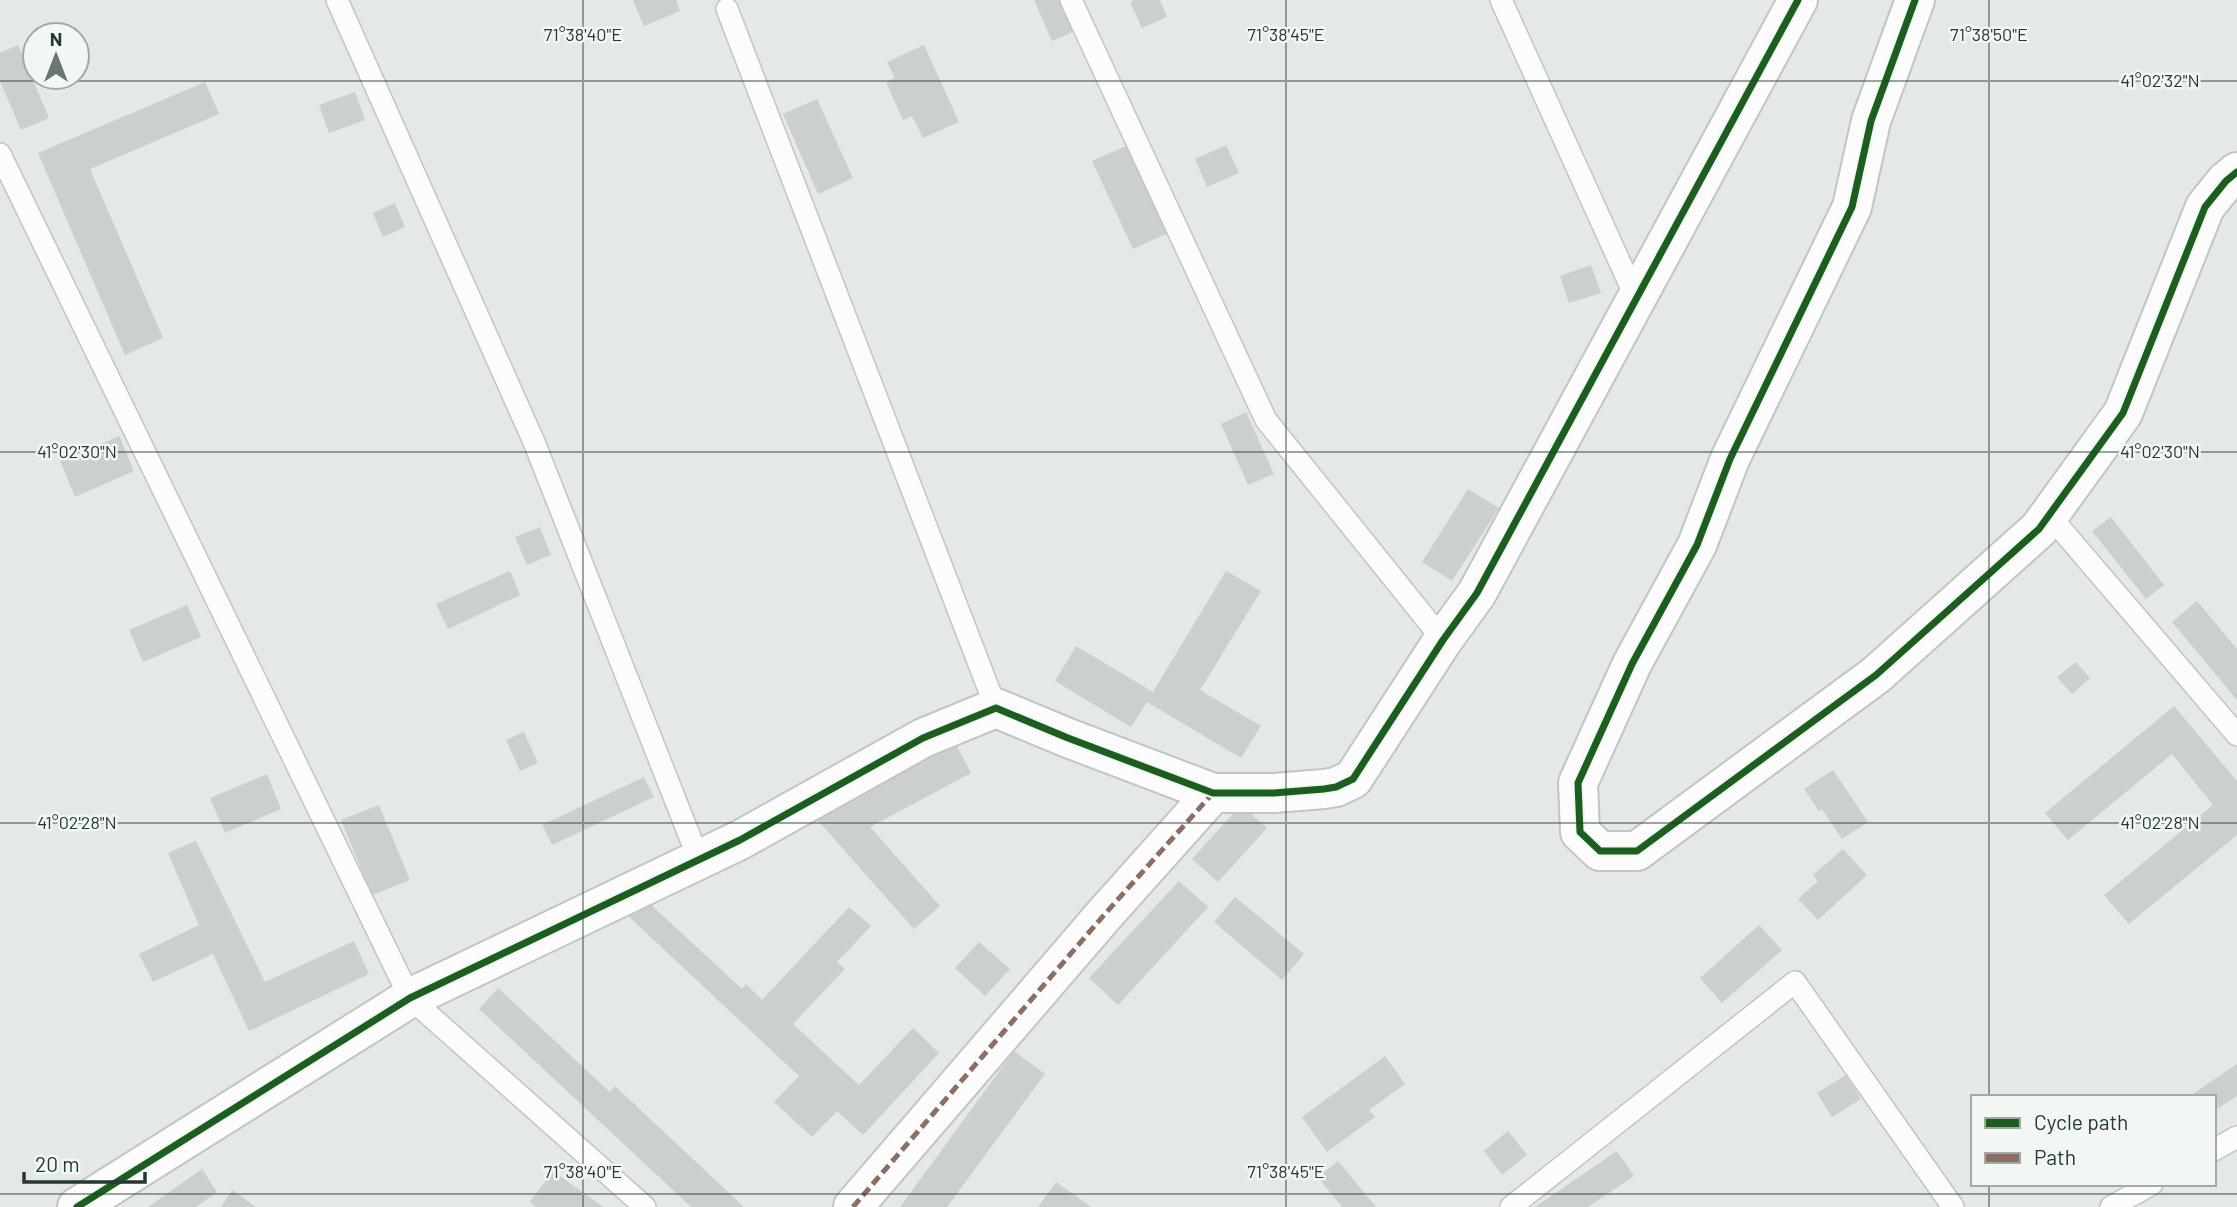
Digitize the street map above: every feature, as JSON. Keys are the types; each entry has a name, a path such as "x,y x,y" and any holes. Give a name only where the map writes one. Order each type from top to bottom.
{"street":[{"path":"77,1207 410,998 740,840 923,738 996,708 1213,793 1274,793 1324,789 1353,779 1443,640 1477,593 1798,0"},
{"path":"1915,0 1871,121 1852,207 1730,459 1697,545 1632,664 1578,783 1580,832 1600,851 1637,851 1876,675 2039,529 2123,413 2204,207 2237,172"},
{"path":"853,1207 1104,915 1213,793"}],"lane":[{"path":"337,0 534,442 699,860"},
{"path":"1071,0 1266,420 1443,640"},
{"path":"1501,0 1636,298"},
{"path":"727,9 996,708"},
{"path":"0,155 410,998 645,1207"},
{"path":"2049,515 2237,735"},
{"path":"1511,1207 1795,982 1953,1207"},
{"path":"2111,1207 2148,1186"}],"building":[{"path":"633,0 676,0 680,11 644,26"},
{"path":"1034,0 1059,0 1073,32 1052,41"},
{"path":"1160,0 1167,17 1142,28 1130,2"},
{"path":"18,45 21,52 21,91 38,91 49,118 21,130 0,81 0,53"},
{"path":"924,45 959,122 923,138 912,116 903,120 886,82 895,78 887,62"},
{"path":"205,82 219,114 90,169 163,338 125,355 38,153"},
{"path":"355,92 365,120 329,133 319,105"},
{"path":"817,99 853,178 818,194 783,114"},
{"path":"1128,145 1168,233 1133,249 1092,161"},
{"path":"1226,145 1239,173 1207,187 1195,159"},
{"path":"395,203 405,227 383,237 373,213"},
{"path":"1591,265 1601,293 1569,303 1560,276"},
{"path":"1246,412 1274,474 1248,485 1221,424"},
{"path":"119,436 134,471 75,497 60,461"},
{"path":"1468,489 1499,508 1452,581 1422,562"},
{"path":"2111,517 2164,585 2146,599 2092,531"},
{"path":"540,527 551,555 527,565 515,537"},
{"path":"510,571 520,595 448,629 436,604"},
{"path":"1226,571 1261,591 1200,690 1261,726 1241,758 1147,702 1131,727 1055,681 1076,646 1153,692"},
{"path":"2197,601 2237,649 2237,700 2172,622"},
{"path":"187,605 201,637 143,662 129,630"},
{"path":"2076,662 2090,678 2072,694 2057,677"},
{"path":"2174,706 2237,781 2237,835 2129,924 2104,895 2213,805 2172,754 2068,840 2045,813"},
{"path":"524,732 538,763 520,771 506,740"},
{"path":"953,739 971,773 870,827 940,906 914,929 813,815"},
{"path":"1833,770 1868,822 1842,839 1822,809 1819,811 1804,789"},
{"path":"267,774 281,809 225,833 210,798"},
{"path":"644,777 654,797 552,845 542,825"},
{"path":"379,805 410,880 372,895 341,820"},
{"path":"1241,805 1267,828 1218,882 1192,859"},
{"path":"196,841 265,982 354,941 369,974 249,1031 213,954 153,982 139,954 199,925 168,853"},
{"path":"1843,849 1867,875 1818,920 1798,899 1818,881 1813,875"},
{"path":"1179,881 1208,907 1118,1005 1089,978"},
{"path":"1235,897 1304,954 1282,980 1214,922"},
{"path":"649,903 742,989 746,984 762,1000 849,907 871,926 837,962 845,969 793,1024 859,1085 913,1028 939,1053 863,1135 837,1111 812,1137 774,1102 799,1076 628,916"},
{"path":"1759,925 1782,950 1722,1003 1700,978"},
{"path":"979,942 1010,969 985,996 955,968"},
{"path":"498,988 610,1092 615,1086 744,1207 691,1207 479,1009"},
{"path":"1014,1051 1045,1074 947,1207 900,1207"},
{"path":"1385,1056 1405,1084 1369,1110 1375,1117 1327,1152 1302,1117"},
{"path":"2237,1064 2237,1096 2216,1110 2216,1095 2191,1095"},
{"path":"1846,1075 1861,1099 1832,1117 1817,1093"},
{"path":"1508,1131 1527,1155 1502,1175 1484,1151"},
{"path":"1617,1151 1634,1176 1588,1207 1535,1207"},
{"path":"1338,1161 1376,1207 1342,1207 1318,1177"},
{"path":"202,1169 217,1192 196,1207 148,1207"},
{"path":"553,1171 603,1207 536,1207 530,1202"},
{"path":"1056,1182 1091,1207 1038,1207"},
{"path":"232,1190 256,1207 221,1207"}],"marked path":[{"path":"853,1207 1104,915 1213,793"}],"cycle path":[{"path":"77,1207 410,998 740,840 923,738 996,708 1213,793 1274,793 1324,789 1353,779 1443,640 1477,593 1798,0"},
{"path":"1915,0 1871,121 1852,207 1730,459 1697,545 1632,664 1578,783 1580,832 1600,851 1637,851 1876,675 2039,529 2123,413 2205,207 2237,172"}]}
